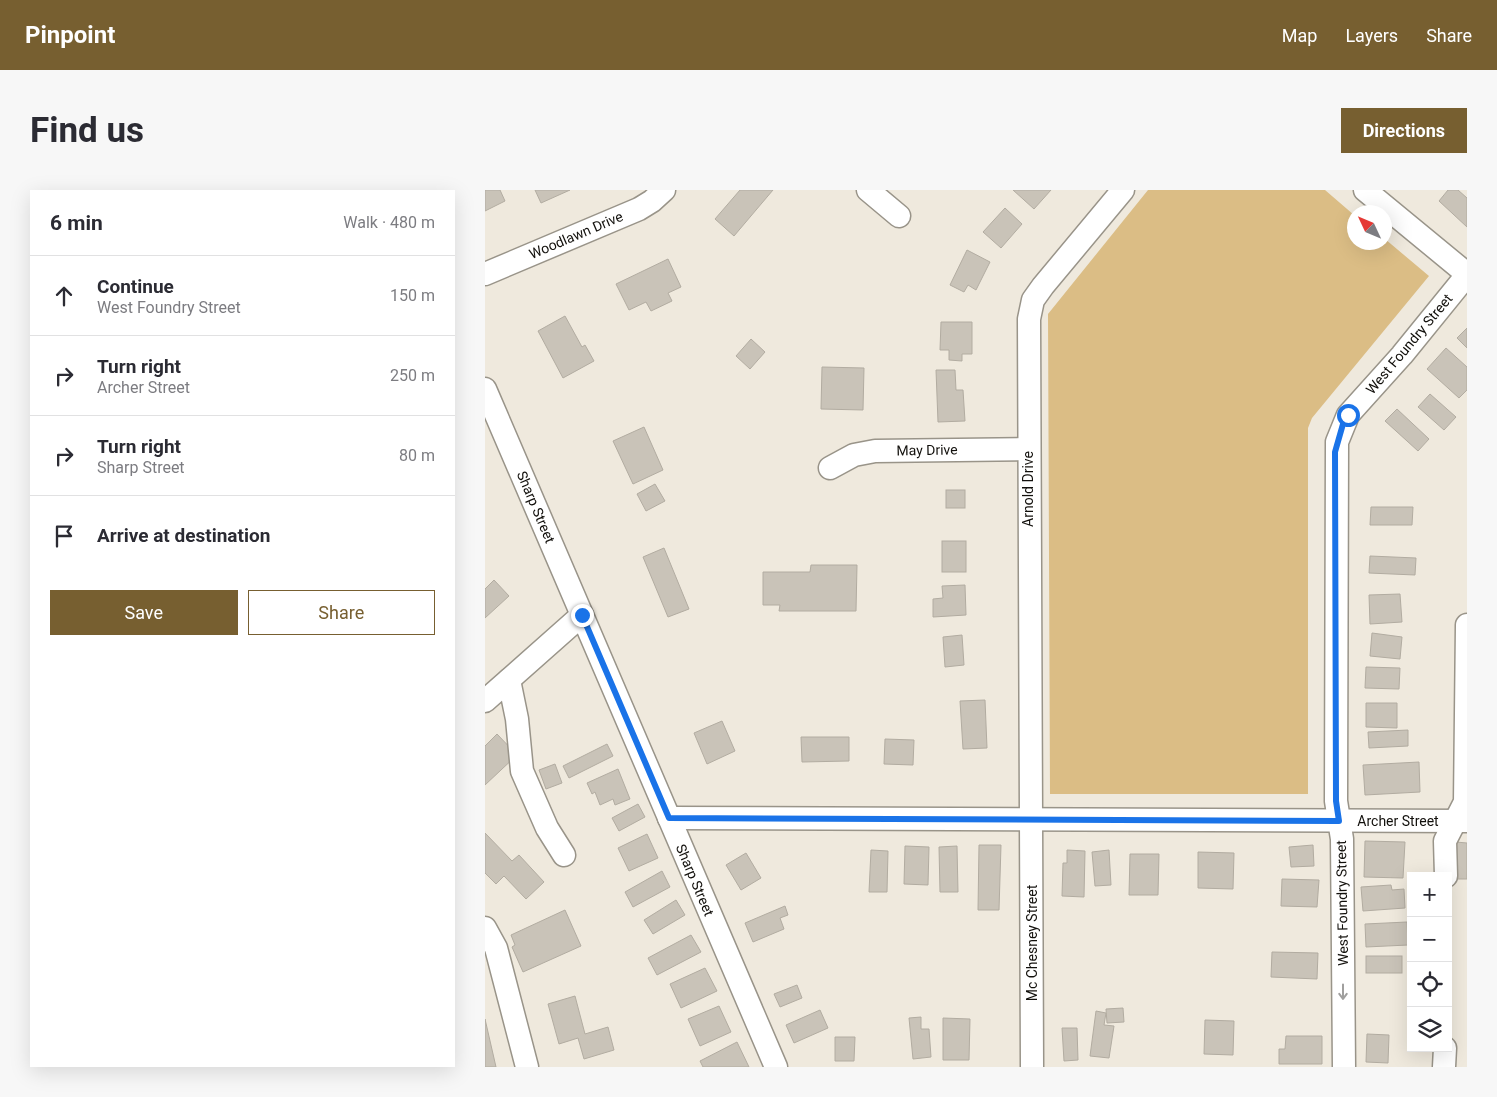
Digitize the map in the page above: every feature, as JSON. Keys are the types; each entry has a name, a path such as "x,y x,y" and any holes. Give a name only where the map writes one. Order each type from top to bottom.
{"street":[{"name":"Woodlawn Drive","path":"485,274 639,209 664,190"},
{"path":"868,190 899,216"},
{"name":"Arnold Drive","path":"1031,820 1028,449 1029,319 1033,300 1123,190"},
{"path":"1365,190 1467,275"},
{"name":"West Foundry Street","path":"1344,1067 1342,839 1336,801 1337,442 1348,415 1402,355 1467,275"},
{"name":"Sharp Street","path":"485,389 776,1067"},
{"name":"May Drive","path":"830,468 853,455 875,451 1028,449"},
{"path":"485,701 582,615"},
{"path":"1446,872 1445,841 1461,821 1465,802 1467,625"},
{"path":"509,680 517,719 522,771 547,828 564,855"},
{"name":"Archer Street","path":"669,818 1461,821"},
{"name":"Mc Chesney Street","path":"1031,820 1032,1067"},
{"path":"485,928 496,948 527,1067"},
{"path":"1444,1067 1445,1052"}],"shaded area":[{"path":"1148,190 1325,190 1347,209 1347,250 1392,250 1392,245 1429,276 1312,418 1308,428 1308,794 1050,794 1048,314"}],"building":[{"path":"485,190 500,190 505,201 485,211"},
{"path":"535,190 570,190 541,203"},
{"path":"740,190 773,190 734,236 715,219"},
{"path":"1013,190 1051,190 1034,209"},
{"path":"1448,190 1458,190 1467,198 1467,227 1439,201"},
{"path":"1005,208 1022,224 1001,248 983,232"},
{"path":"967,250 990,262 976,290 968,285 964,292 950,285"},
{"path":"668,259 681,287 668,293 672,301 651,311 646,302 629,310 616,284"},
{"path":"565,316 582,347 585,345 594,361 563,378 538,331"},
{"path":"941,322 972,322 972,354 962,354 962,361 949,360 949,350 940,350"},
{"path":"1467,328 1467,348 1457,338"},
{"path":"751,339 765,352 750,369 736,356"},
{"path":"1446,348 1467,367 1467,390 1459,398 1427,369"},
{"path":"822,367 864,368 863,410 821,409"},
{"path":"936,370 955,370 956,390 963,390 965,421 938,422"},
{"path":"1430,394 1456,417 1444,430 1418,407"},
{"path":"1397,409 1429,439 1418,451 1385,421"},
{"path":"644,427 663,470 633,484 613,441"},
{"path":"655,484 665,501 646,511 637,494"},
{"path":"946,490 965,490 965,508 946,508"},
{"path":"1371,507 1413,507 1412,525 1370,525"},
{"path":"942,541 966,541 966,572 942,572"},
{"path":"664,548 689,609 668,617 643,557"},
{"path":"1370,556 1416,558 1415,575 1369,573"},
{"path":"811,565 857,565 856,611 779,611 780,605 763,605 763,572 810,572"},
{"path":"494,580 509,596 485,618 485,589"},
{"path":"965,585 966,615 933,617 933,599 943,598 942,586"},
{"path":"1400,594 1402,622 1370,624 1369,595"},
{"path":"1372,633 1402,637 1400,659 1370,656"},
{"path":"962,635 964,665 945,667 943,637"},
{"path":"1366,667 1400,668 1399,689 1365,688"},
{"path":"985,700 987,748 963,749 960,701"},
{"path":"1366,703 1397,703 1397,728 1366,727"},
{"path":"722,721 735,751 707,764 694,733"},
{"path":"1408,730 1408,746 1369,748 1368,732"},
{"path":"497,734 517,755 485,785 485,746"},
{"path":"801,737 849,737 849,761 802,762"},
{"path":"885,739 914,740 913,765 884,764"},
{"path":"607,744 613,756 569,778 563,766"},
{"path":"1419,762 1420,792 1365,795 1363,765"},
{"path":"555,764 562,783 546,789 539,770"},
{"path":"618,769 630,799 615,805 613,799 600,805 595,792 592,794 587,783"},
{"path":"638,804 645,817 619,831 612,818"},
{"path":"485,833 512,861 519,855 544,882 526,899 504,876 496,884 485,873"},
{"path":"647,834 658,858 629,871 618,848"},
{"path":"1365,841 1405,842 1403,878 1364,877"},
{"path":"1456,842 1467,843 1467,879 1455,879"},
{"path":"979,845 1001,845 999,910 978,910"},
{"path":"1313,845 1314,866 1291,867 1289,847"},
{"path":"905,846 929,847 928,885 904,884"},
{"path":"957,846 958,892 940,892 939,847"},
{"path":"871,850 888,851 887,892 869,892"},
{"path":"1067,850 1085,851 1084,897 1062,896 1063,863 1067,863"},
{"path":"1109,850 1111,885 1095,886 1092,852"},
{"path":"1198,852 1234,853 1233,889 1198,888"},
{"path":"746,853 761,878 741,890 726,865"},
{"path":"1130,854 1159,854 1158,895 1129,895"},
{"path":"662,871 670,887 633,907 625,892"},
{"path":"1282,879 1319,880 1317,907 1281,906"},
{"path":"1391,885 1392,890 1404,889 1405,908 1363,911 1361,887"},
{"path":"676,900 685,915 653,934 644,920"},
{"path":"785,906 788,915 780,918 784,929 753,942 745,923"},
{"path":"565,910 581,946 523,972 512,947 515,945 511,935"},
{"path":"1407,922 1407,945 1366,947 1365,924"},
{"path":"691,935 701,952 657,975 648,958"},
{"path":"1272,952 1318,953 1317,979 1271,977"},
{"path":"1366,956 1402,956 1402,973 1366,973"},
{"path":"705,968 717,991 681,1008 670,984"},
{"path":"797,985 802,998 780,1007 774,994"},
{"path":"575,996 585,1034 608,1027 614,1050 584,1059 578,1038 559,1044 548,1004"},
{"path":"719,1006 731,1032 700,1046 688,1019"},
{"path":"1123,1008 1124,1022 1107,1023 1106,1009"},
{"path":"820,1010 828,1028 794,1043 786,1025"},
{"path":"1096,1011 1106,1013 1104,1025 1114,1026 1109,1058 1090,1056"},
{"path":"921,1017 921,1029 929,1029 931,1057 913,1059 909,1018"},
{"path":"943,1018 970,1019 969,1060 943,1060"},
{"path":"485,1019 496,1067 485,1067"},
{"path":"1205,1020 1234,1021 1233,1055 1204,1054"},
{"path":"1062,1028 1077,1028 1078,1060 1064,1061"},
{"path":"1367,1034 1389,1035 1388,1063 1366,1062"},
{"path":"1286,1036 1322,1036 1322,1064 1279,1064 1279,1049 1285,1049"},
{"path":"835,1037 855,1037 854,1061 835,1061"},
{"path":"737,1042 749,1067 703,1067 700,1061"}],"route":[{"path":"582,615 669,818 1339,821 1336,801 1335,452 1343,424 1348,415"}]}
